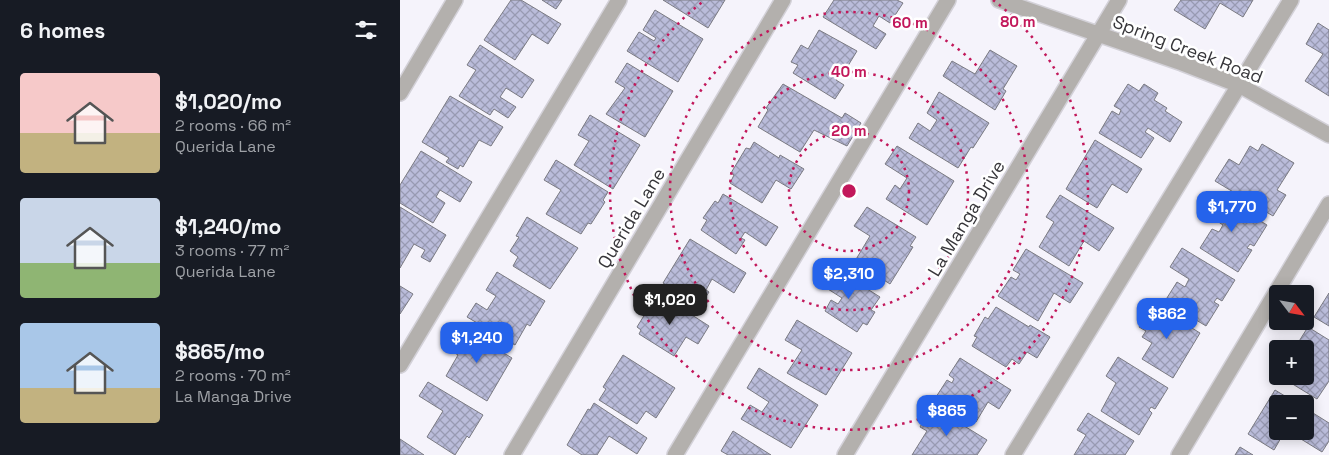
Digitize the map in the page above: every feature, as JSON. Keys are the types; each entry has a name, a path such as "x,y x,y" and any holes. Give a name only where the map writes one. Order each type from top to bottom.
{"street":[{"path":"400,93 455,0"},
{"path":"400,365 619,0"},
{"name":"Querida Lane","path":"512,455 783,0"},
{"path":"675,455 948,0"},
{"name":"Spring Creek Road","path":"999,0 1182,63 1239,85 1329,135"},
{"name":"La Manga Drive","path":"845,455 1120,0"},
{"path":"1013,455 1291,0"},
{"path":"1179,455 1329,204"}],"building":[{"path":"511,0 521,0 561,24 548,44 532,34 515,60 484,40"},
{"path":"542,0 562,0 556,9"},
{"path":"663,0 725,0 708,28"},
{"path":"834,0 897,0 903,3 890,23 879,16 873,26 886,34 876,49 823,17"},
{"path":"1181,0 1253,0 1243,17 1220,3 1205,29 1174,10"},
{"path":"655,10 703,39 678,82 627,51 639,32 654,41 656,38 643,30"},
{"path":"1318,23 1329,30 1329,96 1305,81 1323,54 1306,44"},
{"path":"819,30 857,51 846,69 843,67 836,80 844,85 835,99 793,73 798,65 791,62 801,45 808,49"},
{"path":"480,45 534,80 522,98 506,88 500,97 516,107 508,118 494,109 490,115 459,96 476,70 467,65"},
{"path":"990,50 1017,66 1003,89 1006,91 995,110 943,76 952,61 975,74"},
{"path":"627,63 673,91 645,137 606,114 625,88 615,82"},
{"path":"783,84 842,118 845,113 861,123 847,146 814,130 800,152 758,127 768,110 766,108"},
{"path":"1128,84 1139,91 1144,84 1158,93 1154,100 1167,108 1165,111 1182,122 1170,142 1148,128 1145,132 1154,138 1141,158 1099,133 1112,111 1119,115 1121,110 1114,106"},
{"path":"939,92 989,123 958,168 909,138 918,123 930,131 937,120 927,113"},
{"path":"450,96 503,127 491,146 479,140 463,167 460,165 458,169 446,162 449,158 422,142"},
{"path":"590,115 640,145 613,189 574,165 589,141 578,135"},
{"path":"1095,140 1142,169 1127,193 1112,184 1097,208 1066,189"},
{"path":"754,142 779,158 780,155 804,169 791,189 776,180 762,203 730,183 734,175 731,173 746,148 750,149"},
{"path":"1262,144 1294,163 1277,190 1286,195 1273,216 1215,181 1229,159 1239,165 1250,146 1258,151"},
{"path":"897,146 954,181 927,225 886,199 895,185 900,189 907,178 885,164"},
{"path":"421,151 472,182 460,202 440,190 436,197 445,203 433,223 400,203 400,185"},
{"path":"556,160 608,192 603,200 605,202 591,224 588,223 581,234 546,214 561,190 544,180"},
{"path":"723,194 778,227 766,246 745,232 741,238 745,240 736,254 701,230 707,220 703,218 715,201 718,203"},
{"path":"1217,194 1267,225 1254,246 1250,244 1247,248 1252,250 1238,272 1200,248 1212,229 1219,232 1223,225 1205,213"},
{"path":"1060,195 1114,228 1099,251 1084,241 1069,266 1039,247 1054,222 1046,217"},
{"path":"400,207 446,235 430,262 421,257 425,250 414,244 400,268"},
{"path":"867,207 916,237 910,246 913,247 890,284 855,261 870,236 854,226"},
{"path":"527,217 578,248 550,289 513,266 518,257 510,251 519,237 516,236"},
{"path":"690,239 746,273 734,293 712,279 706,290 709,292 700,306 663,283"},
{"path":"1182,248 1235,280 1222,301 1217,298 1214,302 1219,305 1206,326 1165,301 1177,282 1185,287 1189,279 1170,267"},
{"path":"1026,249 1083,283 1070,303 1054,293 1038,321 998,296 1011,277 1016,280 1020,274 1013,270"},
{"path":"831,266 880,297 871,310 875,312 867,325 863,323 857,332 825,311 831,300 838,304 842,298 820,284"},
{"path":"497,272 545,301 530,326 527,324 515,345 467,317 476,303 487,310 496,296 486,290"},
{"path":"400,286 413,294 400,314"},
{"path":"1329,293 1329,326 1314,317"},
{"path":"661,295 709,326 698,344 686,337 674,356 639,334 641,330 637,327 653,301 657,303"},
{"path":"1153,304 1200,333 1173,378 1142,359 1152,343 1142,337 1146,331 1139,327"},
{"path":"996,307 1050,337 1037,358 1027,352 1019,364 1012,359 1006,367 972,346 977,337 974,336 985,317 988,319"},
{"path":"797,320 852,353 826,395 787,373 802,350 785,340"},
{"path":"460,327 512,358 487,401 446,376 458,355 447,348"},
{"path":"1306,330 1313,330 1329,340 1329,381 1317,399 1314,395 1310,395 1294,385 1314,385 1314,340 1300,340"},
{"path":"623,355 675,388 656,418 646,411 637,424 599,400 606,389 603,387"},
{"path":"1118,357 1168,388 1155,409 1151,407 1149,410 1152,413 1139,435 1101,411 1116,383 1106,376"},
{"path":"960,358 1011,390 999,409 988,402 976,422 936,397 947,380 952,383 954,379 949,375"},
{"path":"759,368 818,405 791,448 741,419 750,405 762,412 769,402 747,388"},
{"path":"428,382 483,415 469,438 467,436 455,455 427,437 443,411 419,396"},
{"path":"1275,390 1283,395 1272,395"},
{"path":"1269,400 1269,440 1280,440 1274,450 1248,434"},
{"path":"594,403 647,438 637,454 609,436 597,455 582,455 567,445 588,409 590,410"},
{"path":"932,406 987,440 977,455 912,455 927,431 920,427"},
{"path":"1088,413 1134,441 1125,455 1074,455 1086,435 1077,430"},
{"path":"1314,414 1329,423 1329,441 1322,452 1303,440 1314,440"},
{"path":"733,431 771,455 728,455 721,451"},
{"path":"400,439 424,455 400,455"},
{"path":"1240,447 1253,455 1235,455"}]}
